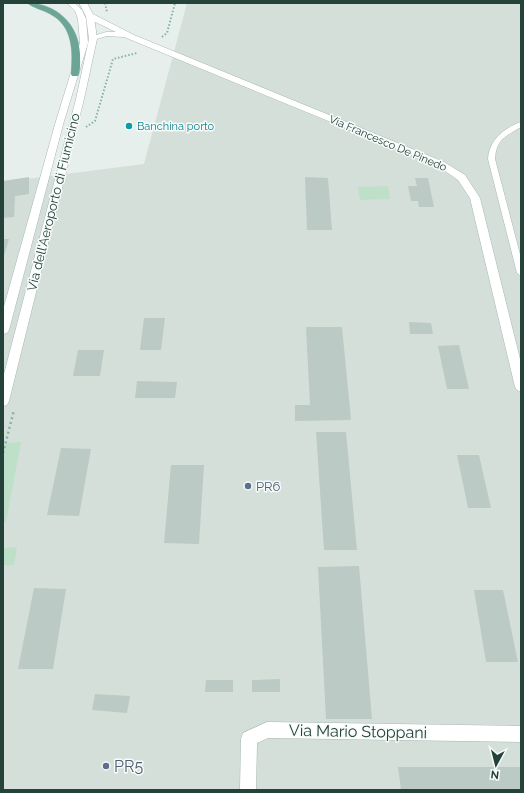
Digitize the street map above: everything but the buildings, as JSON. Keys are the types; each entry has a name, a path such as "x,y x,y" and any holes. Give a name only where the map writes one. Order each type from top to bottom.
{"main road":[{"path":"31,3 57,14 73,32 76,45 75,74"}],"street":[{"name":"Via dell'Aeroporto di Fiumicino","path":"3,330 84,43 84,29 78,10 71,3"},
{"name":"Via dell'Aeroporto di Fiumicino","path":"3,401 80,99 93,39 90,16 83,3"},
{"name":"Via Francesco De Pinedo","path":"90,16 130,37 442,164 459,174 470,186 475,198 521,387"},
{"name":"Via Francesco De Pinedo","path":"93,39 106,34 130,37"},
{"name":"Via Mario Stoppani","path":"248,790 249,739 267,730 521,734"}],"lane":[{"path":"521,124 495,142 491,153 493,168 521,273"}],"path":[{"path":"105,3 107,12"},
{"path":"161,37 166,33 175,3"},
{"path":"98,112 113,59 138,53"}],"shaded area":[{"path":"187,3 521,3 521,790 3,790 3,182 144,164"}],"green space":[{"path":"388,186 390,199 360,200 358,187"},
{"path":"21,442 6,522 3,522 3,443"},
{"path":"17,547 14,565 3,565 3,548"}],"place":[{"name":"Banchina porto","path":"129,126"},
{"name":"PR6","path":"248,486"},
{"name":"PR5","path":"106,766"}]}
